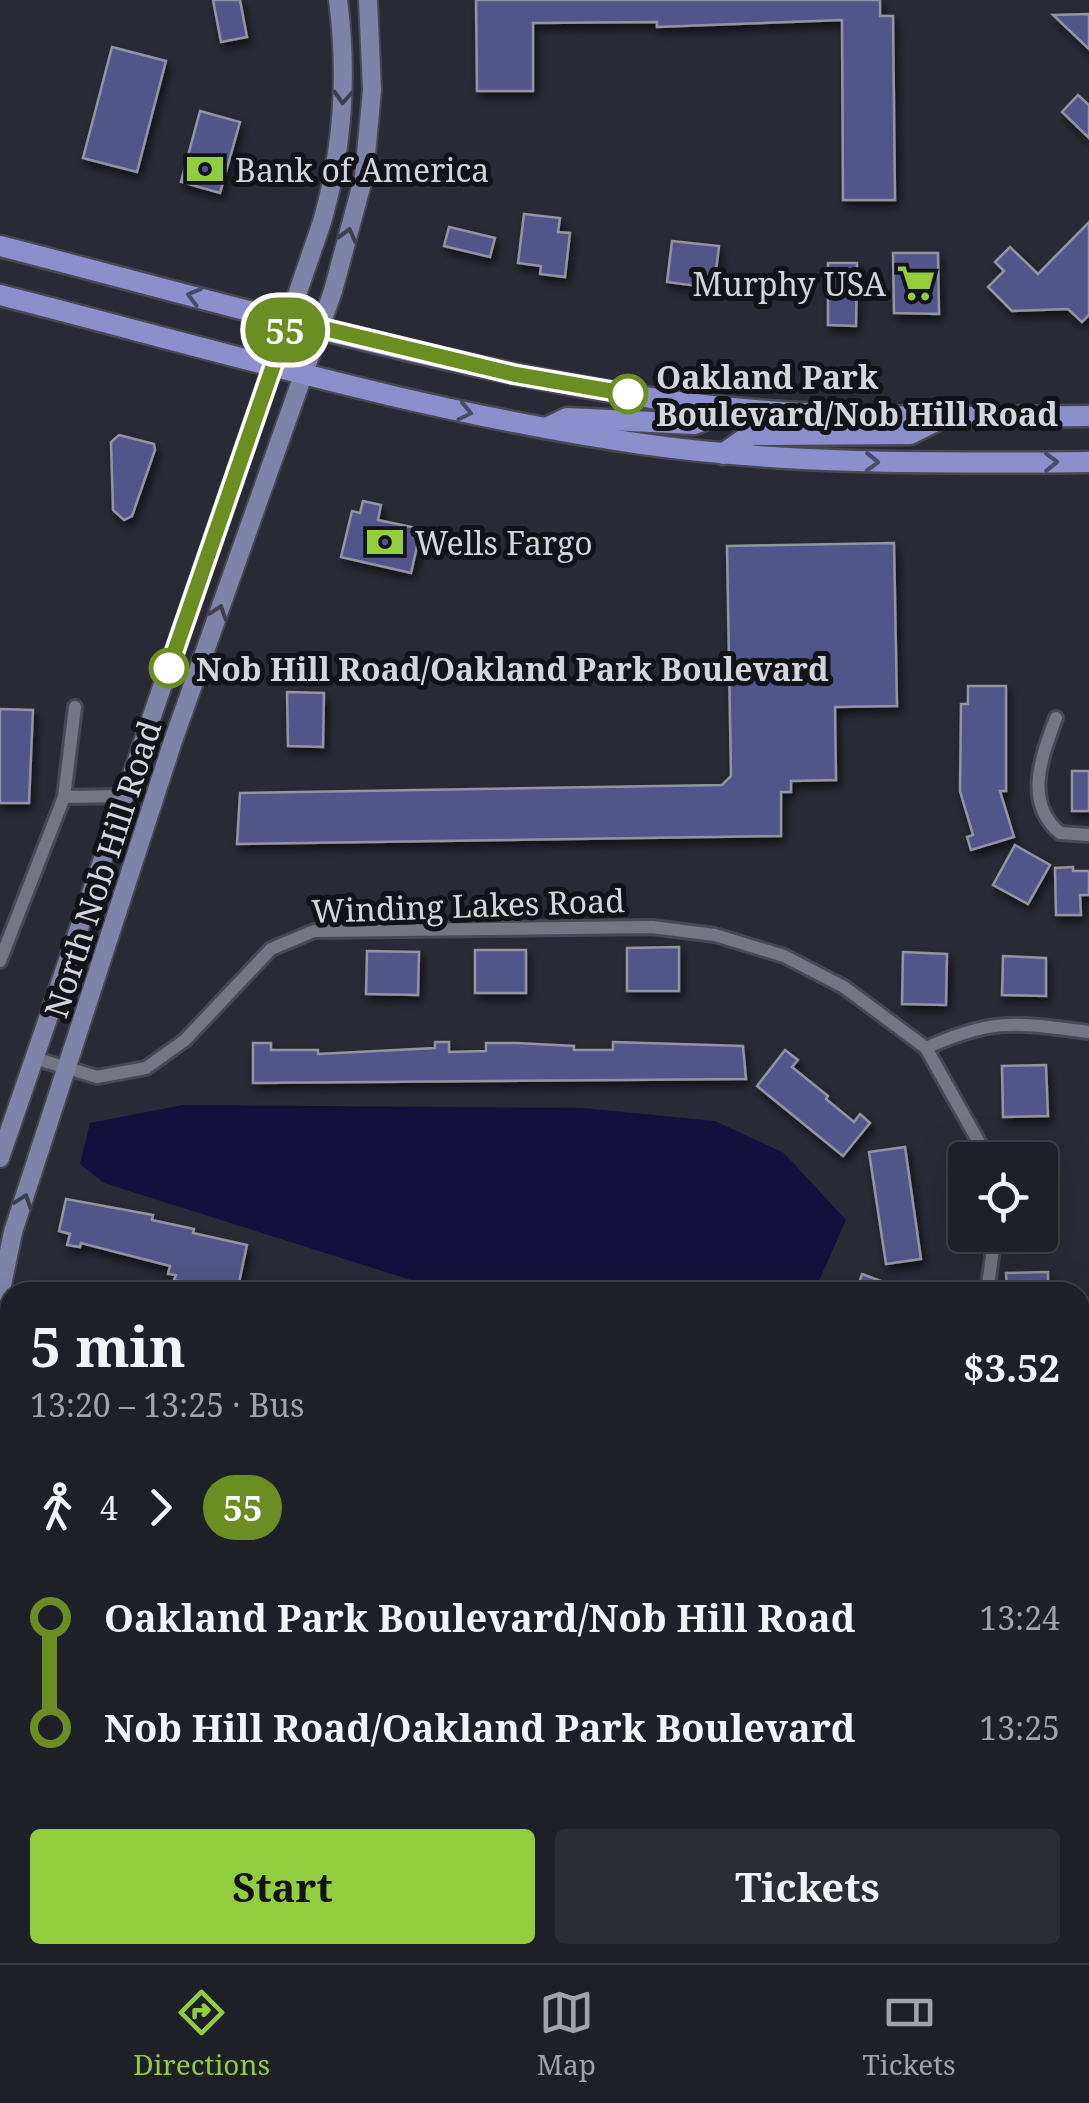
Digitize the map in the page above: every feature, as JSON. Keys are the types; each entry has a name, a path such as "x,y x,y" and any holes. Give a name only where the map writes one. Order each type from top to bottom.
{"main road":[{"name":"North Nob Hill Road","path":"0,1158 336,175 344,89 338,0"},
{"name":"North Nob Hill Road","path":"3,1282 13,1232 69,1070 163,772 319,328 364,176 372,90 368,0"},
{"path":"0,246 319,328 539,379 740,408 945,417 1089,416"},
{"path":"0,295 274,365 547,428 723,454 863,462 1089,462"},
{"path":"547,428 567,418 694,424 740,408"},
{"path":"723,454 750,435 910,434 945,417"}],"street":[{"path":"0,961 64,797 75,706"},
{"path":"1056,718 1040,761 1040,808 1060,833 1089,836"},
{"path":"64,797 125,796"},
{"name":"Winding Lakes Road","path":"34,1058 97,1077 146,1068 185,1040 271,949 314,931 652,927 716,935 784,956 844,987 926,1048 978,1142"},
{"path":"926,1048 975,1026 1022,1024 1089,1032"},
{"path":"988,1282 993,1252"}],"shaded area":[{"path":"183,1105 583,1108 715,1121 784,1153 846,1220 818,1282 417,1282 104,1183 80,1164 90,1123"}],"building":[{"path":"213,0 240,0 247,37 221,42"},
{"path":"476,0 880,0 880,16 893,16 895,200 843,200 842,20 657,27 657,22 533,23 533,91 477,91"},
{"path":"1089,14 1089,49 1053,15"},
{"path":"112,47 166,61 137,172 83,158"},
{"path":"1078,95 1089,105 1089,138 1062,112"},
{"path":"200,111 240,122 220,193 181,182"},
{"path":"524,214 560,218 558,232 570,233 565,277 540,274 541,266 518,263"},
{"path":"1089,222 1089,315 1082,322 1068,309 1012,311 988,287 1004,271 995,262 1010,247 1038,274"},
{"path":"449,227 495,238 490,257 444,246"},
{"path":"672,241 719,246 714,288 667,282"},
{"name":"Murphy USA","path":"893,253 938,253 939,314 894,313"},
{"path":"828,263 857,263 856,326 828,325"},
{"path":"119,435 154,444 155,450 132,516 124,520 113,510 111,442"},
{"path":"363,501 381,505 378,520 421,529 411,573 341,557 352,511 360,513"},
{"path":"894,543 897,706 835,707 836,780 791,781 791,792 781,792 781,836 237,844 240,793 722,785 731,776 727,546"},
{"path":"968,686 1006,686 1006,791 1000,791 1014,837 971,850 967,837 973,835 960,791 961,704 968,704"},
{"path":"287,692 324,693 323,747 288,746"},
{"path":"0,709 33,710 29,803 0,803"},
{"path":"1072,771 1089,771 1089,811 1072,811"},
{"path":"1015,845 1050,865 1028,904 993,885"},
{"path":"1073,867 1073,871 1089,871 1089,895 1080,895 1081,915 1056,915 1055,868"},
{"path":"679,947 679,991 627,991 627,948"},
{"path":"475,950 526,950 526,993 475,993"},
{"path":"367,951 419,952 418,995 366,994"},
{"path":"903,952 947,954 946,1005 902,1004"},
{"path":"1003,956 1046,958 1046,996 1002,995"},
{"path":"435,1042 449,1042 449,1052 486,1051 486,1043 574,1046 574,1050 613,1050 613,1042 743,1046 746,1079 253,1083 253,1043 271,1043 271,1050 318,1050 318,1054 435,1048"},
{"path":"785,1050 798,1060 792,1067 828,1096 826,1099 854,1122 860,1114 870,1123 843,1156 757,1086"},
{"path":"1046,1065 1048,1116 1003,1117 1002,1066"},
{"path":"905,1147 921,1259 886,1264 869,1152"},
{"path":"66,1199 153,1215 152,1220 247,1245 239,1282 184,1282 168,1274 170,1266 81,1243 80,1247 67,1245 70,1234 59,1231"},
{"path":"1048,1272 1048,1282 1006,1282 1006,1273"},
{"path":"862,1274 884,1282 859,1282"}],"bus line":[{"name":"55","path":"169,668 289,320 513,374 628,394"}],"place":[{"name":"Bank of America","path":"205,169"},
{"name":"Murphy USA","path":"916,283"},
{"name":"Oakland Park Boulevard/Nob Hill Road","path":"628,394"},
{"name":"Wells Fargo","path":"385,542"},
{"name":"Nob Hill Road/Oakland Park Boulevard","path":"169,668"}]}
